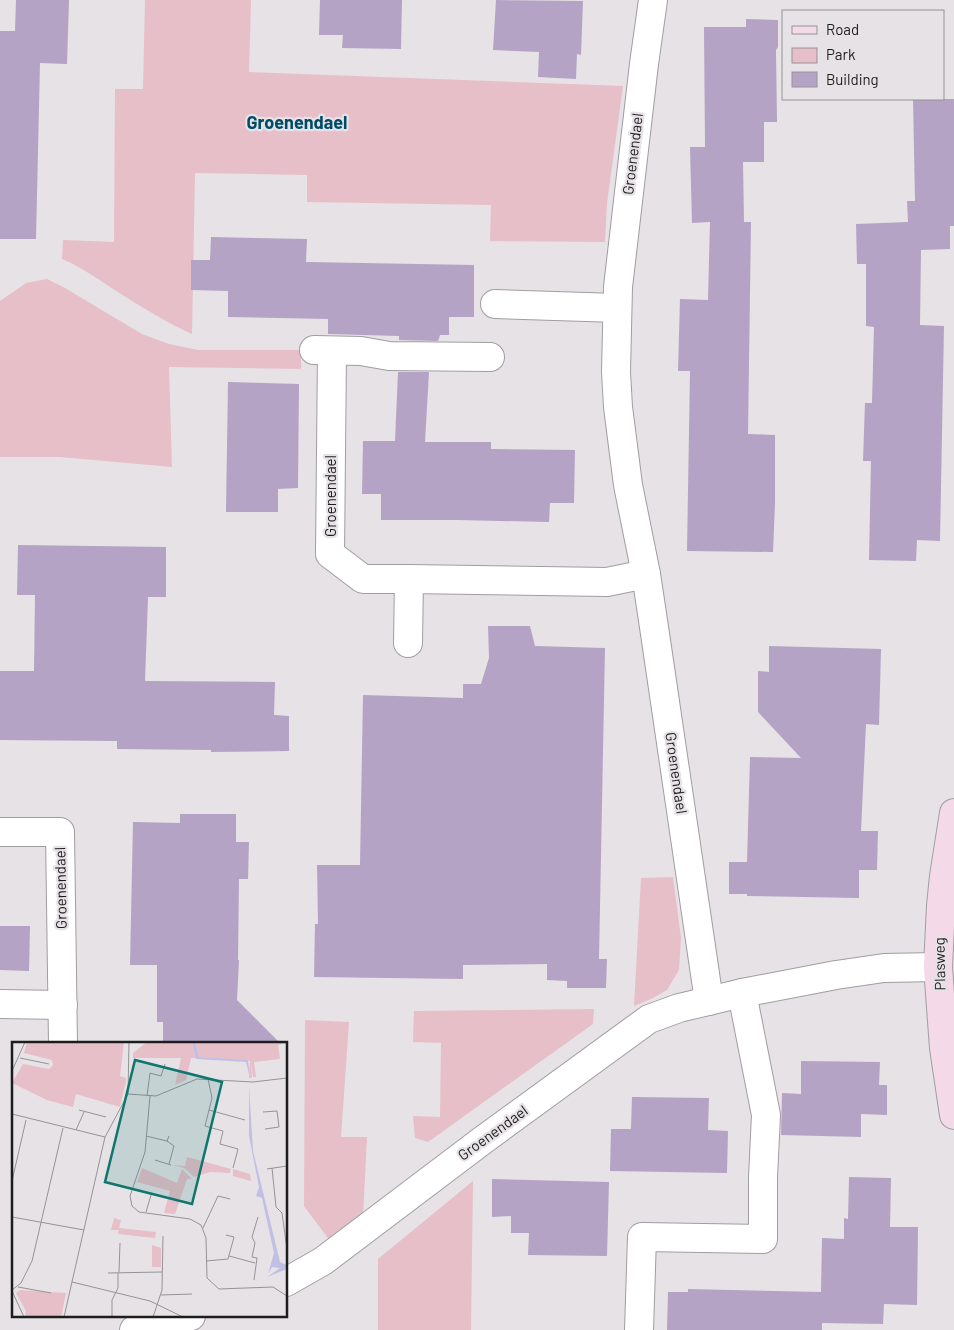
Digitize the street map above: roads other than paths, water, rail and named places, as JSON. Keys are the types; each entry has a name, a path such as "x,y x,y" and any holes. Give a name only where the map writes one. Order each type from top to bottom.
{"street":[{"name":"Groenendael","path":"653,0 618,286 616,372 618,407 628,485 646,574 709,1001"},
{"path":"495,304 617,308"},
{"name":"Groenendael","path":"490,357 389,356 362,351 322,350 330,554 363,579 607,582 646,574"},
{"path":"408,643 409,579"},
{"name":"Plasweg","path":"954,813 942,896 938,967 944,1048 954,1115"},
{"name":"Groenendael","path":"0,832 60,832 63,1042"},
{"name":"Groenendael","path":"288,1281 323,1261 468,1151 649,1019 679,1008 742,993 836,975 884,968 938,967"},
{"path":"639,1330 642,1237 763,1239 766,1115 742,993"},
{"path":"0,1004 63,1004"},
{"path":"147,1324 180,1318"}],"district":[{"name":"Groenendael","path":"297,123"}]}
